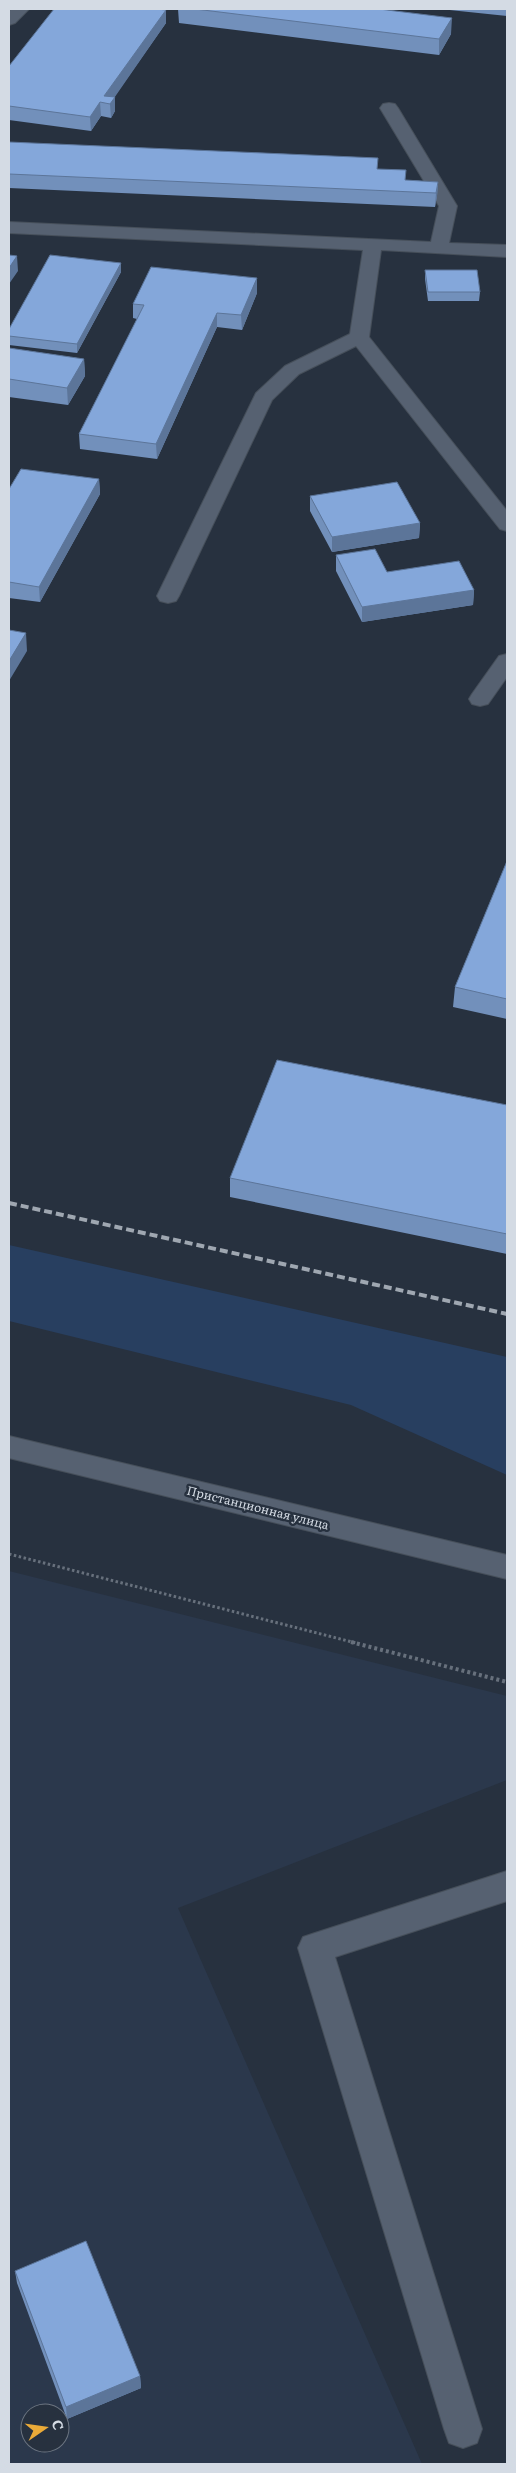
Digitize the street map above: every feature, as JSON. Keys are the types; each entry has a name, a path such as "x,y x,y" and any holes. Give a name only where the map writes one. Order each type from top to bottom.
{"street":[{"path":"9,20 21,9"},
{"path":"389,108 448,206 439,246"},
{"path":"9,227 439,246 507,251"},
{"path":"374,244 359,336 507,525"},
{"path":"168,596 263,397 292,370 359,336"},
{"path":"480,699 507,661"},
{"name":"Пристанционная улица","path":"9,1447 507,1567"},
{"path":"462,2429 315,1948 507,1886"}],"path":[{"path":"9,1554 507,1682"}],"shaded area":[{"path":"9,1245 507,1357 507,1475 351,1405 9,1321"},
{"path":"9,1571 507,1696 507,1780 178,1908 422,2464 9,2464"}],"building":[{"path":"54,9 166,10 104,96 115,97 110,104 100,102 90,117 9,106 9,66"},
{"path":"195,9 379,9 452,18 439,39"},
{"path":"9,142 378,158 377,169 406,170 405,180 438,182 436,193 9,174"},
{"path":"9,255 17,256 9,268"},
{"path":"50,255 121,263 77,344 9,336 9,329"},
{"path":"151,267 257,278 241,315 217,313 156,444 79,434 144,305 133,304"},
{"path":"425,270 477,270 480,292 428,292"},
{"path":"9,348 84,359 67,388 9,379"},
{"path":"21,469 99,479 39,587 9,582 9,489"},
{"path":"397,482 420,523 332,537 310,496"},
{"path":"375,549 387,572 459,561 474,590 362,607 336,555"},
{"path":"9,630 26,633 9,661"},
{"path":"507,861 507,999 455,987"},
{"path":"277,1060 507,1105 507,1234 230,1178"},
{"path":"86,2241 140,2376 70,2405 70,2403 64,2403 15,2271"}],"railway":[{"path":"9,1203 507,1314"}]}
